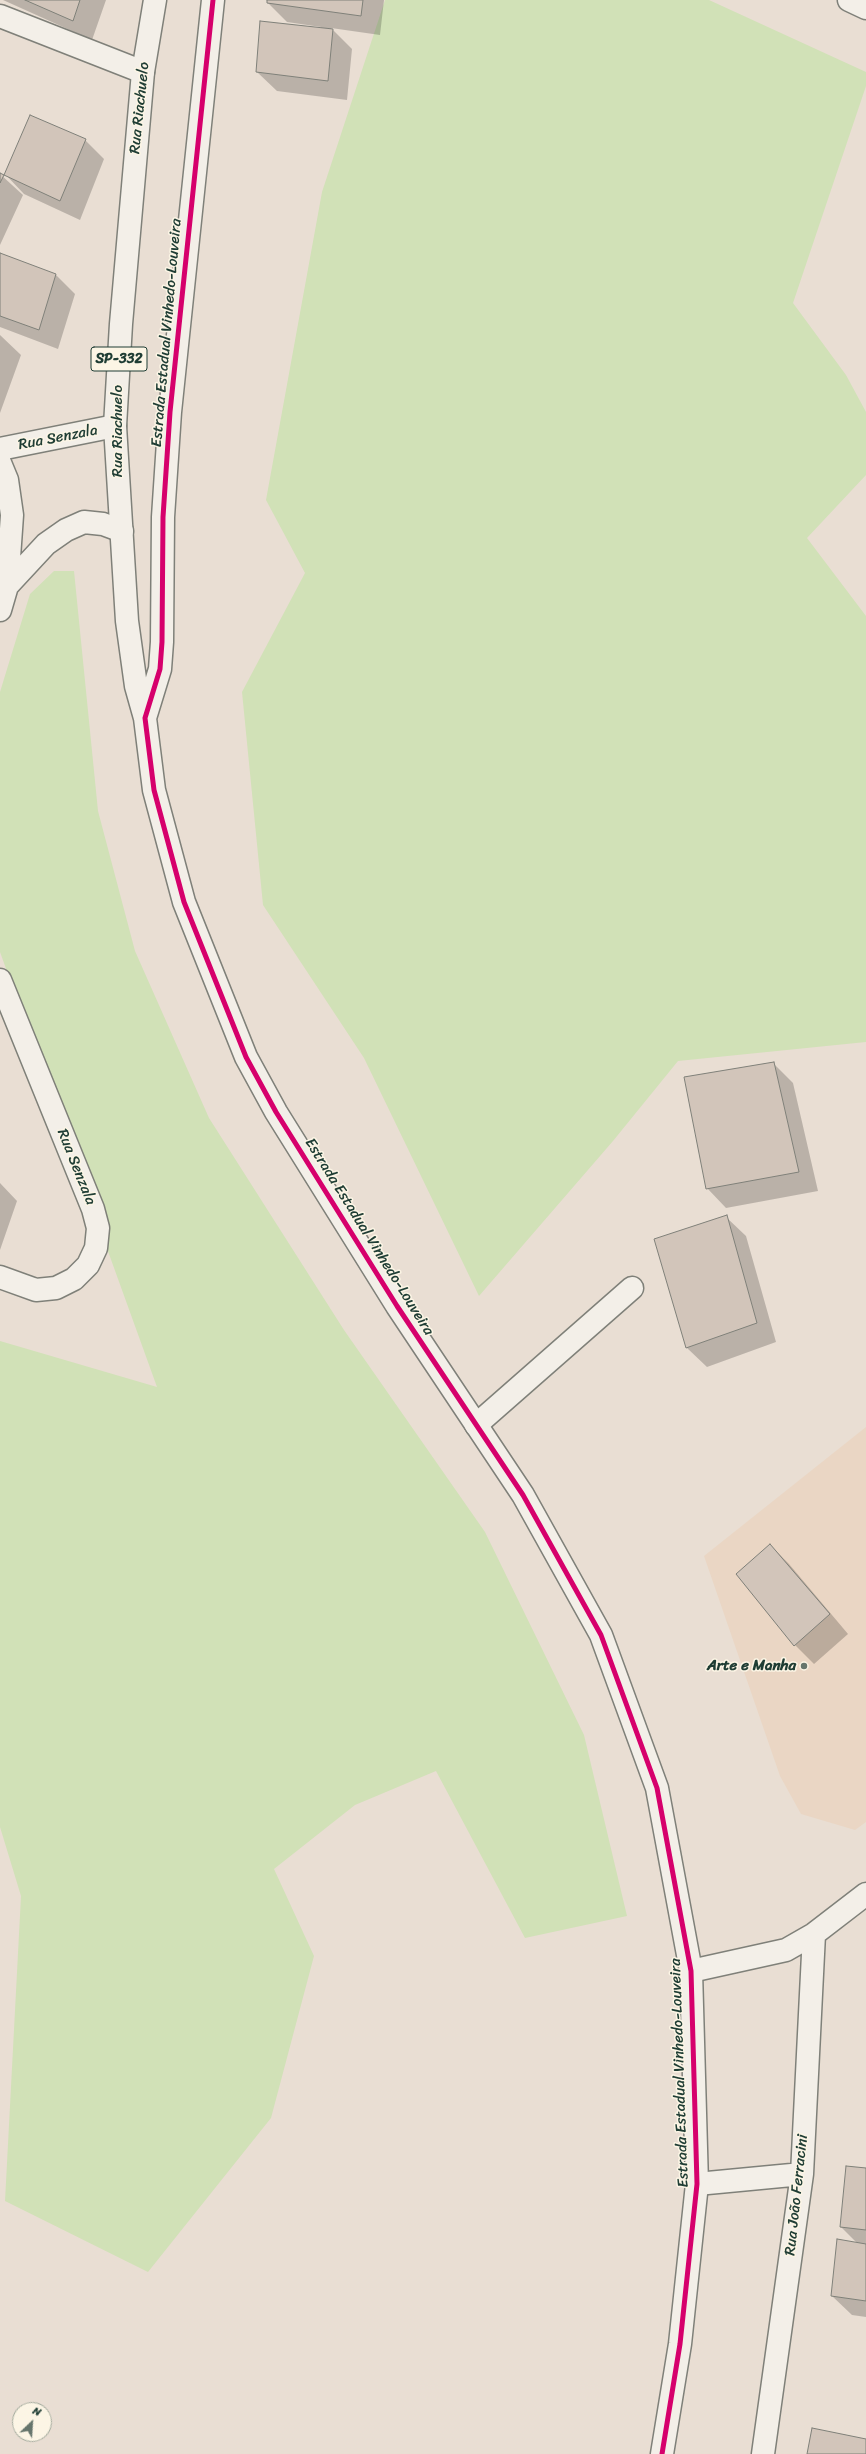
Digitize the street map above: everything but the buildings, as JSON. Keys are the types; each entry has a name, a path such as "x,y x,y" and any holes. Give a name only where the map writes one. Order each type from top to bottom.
{"main road":[{"name":"Rua Riachuelo","path":"145,718 136,686 127,621 115,426 122,316 143,72 156,0"},
{"name":"Estrada Estadual Vinhedo-Louveira","path":"213,0 170,412 163,517 162,642 160,669 145,718 154,790 184,902 246,1057 284,1125 397,1306 523,1495 601,1635 658,1788 691,1971 698,2184 680,2344 662,2454"},
{"path":"849,0 866,8"},
{"path":"0,16 143,72"},
{"name":"Rua Senzala","path":"0,449 115,426"},
{"path":"0,463 7,480 12,515 7,586 0,610"},
{"path":"7,586 46,544 66,530 84,522 103,524 122,531"},
{"name":"Rua Senzala","path":"0,980 93,1209 98,1228 96,1248 88,1265 74,1280 56,1288 36,1290 0,1277"},
{"path":"476,1425 632,1288"},
{"path":"691,1971 786,1950 814,1934 866,1894"},
{"name":"Rua João Ferracini","path":"763,2454 802,2174 814,1934"},
{"path":"698,2184 802,2174"}],"shaded area":[{"name":"Arte e Manha","path":"866,1427 866,1822 855,1830 801,1814 780,1776 704,1556"}],"green space":[{"path":"385,0 709,0 866,72 866,86 793,303 846,375 866,412 866,475 807,538 866,616 866,1042 678,1061 613,1141 479,1296 364,1058 263,905 242,692 305,573 266,500 322,192"},
{"path":"54,571 74,571 98,811 135,951 209,1118 344,1330 485,1532 584,1735 627,1916 525,1938 436,1771 355,1805 274,1869 314,1956 271,2118 148,2272 5,2201 21,1896 0,1827 0,1341 157,1387 0,952 0,692 30,594"}],"cycle path":[{"path":"213,0 170,412 163,517 162,642 160,669 145,718 154,790 184,902 246,1057 276,1112 397,1306 523,1495 601,1635 657,1788 691,1971 697,2184 680,2344 662,2454"}],"place":[{"name":"Arte e Manha","path":"804,1666"}]}
